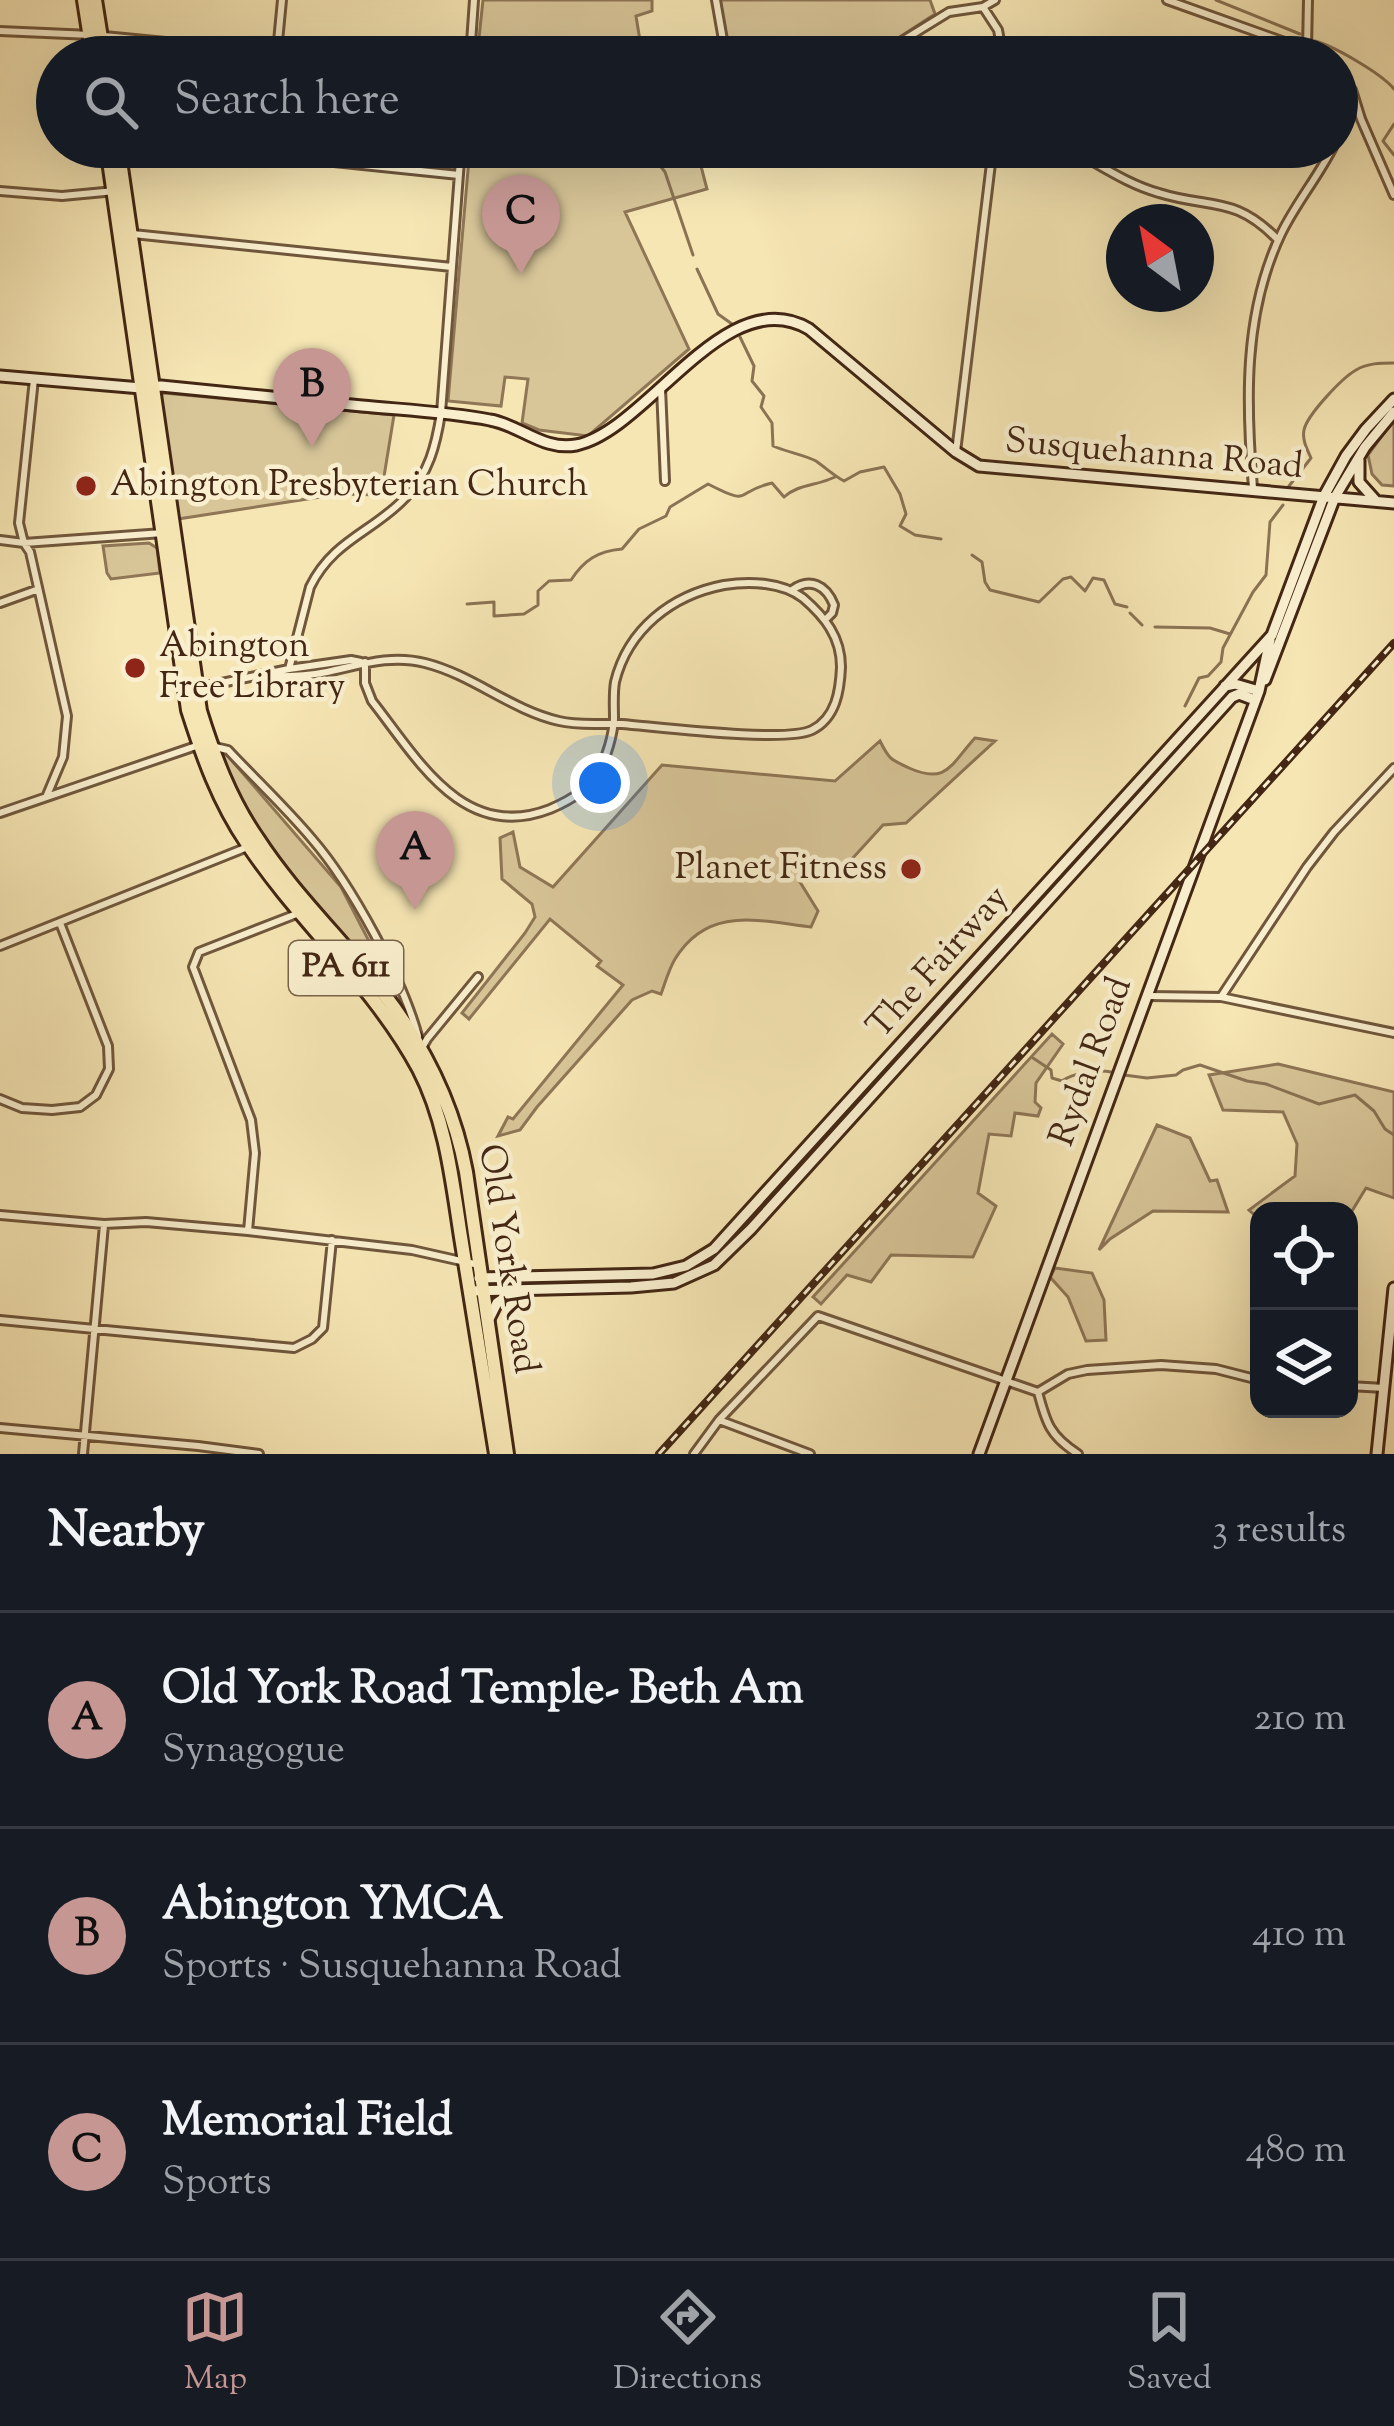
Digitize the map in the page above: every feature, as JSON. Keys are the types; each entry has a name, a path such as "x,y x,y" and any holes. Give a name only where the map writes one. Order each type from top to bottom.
{"highway":[{"path":"84,0 95,36"},
{"path":"95,0 95,36"},
{"name":"Old York Road","path":"113,168 131,234 146,387"},
{"name":"Old York Road","path":"118,168 167,533 191,689 205,746 224,806 381,1011 418,1069 443,1130 488,1324 507,1454"},
{"name":"Old York Road","path":"305,910 402,1018 448,1106 460,1140 496,1454"}],"main road":[{"name":"Susquehanna Road","path":"0,376 441,413 508,424 553,445 575,445 598,436 720,339 748,326 790,320 809,328 956,452 989,469 1394,503"},
{"path":"1329,496 1346,456 1394,399"},
{"path":"1329,496 1394,412"},
{"path":"1360,456 1359,482 1376,501"},
{"name":"The Fairway","path":"474,1278 526,1288 631,1287 674,1283 714,1265 1174,752 1272,634 1329,496"},
{"name":"Rydal Road","path":"1257,695 1270,670 1329,496"},
{"name":"Rydal Road","path":"979,1454 1257,695 1272,634"},
{"path":"1225,686 1243,685 1257,695"},
{"name":"The Fairway","path":"474,1278 663,1273 704,1256 1174,752 1232,697 1257,695"},
{"path":"741,1220 751,1229"},
{"path":"488,1324 502,1298 526,1288"},
{"path":"1377,1454 1394,1288"}],"street":[{"path":"279,36 282,0"},
{"path":"471,36 474,0"},
{"path":"716,0 722,36"},
{"path":"910,36 949,12 983,8 995,0"},
{"path":"1167,0 1262,36"},
{"path":"1308,0 1311,36"},
{"path":"983,8 999,36"},
{"path":"0,31 95,36"},
{"path":"1358,109 1394,196"},
{"path":"391,168 459,175"},
{"path":"289,669 316,575 341,547 405,499 435,449 460,168"},
{"path":"956,452 990,168"},
{"path":"1099,168 1162,195 1210,201 1242,212 1278,240"},
{"path":"1254,492 1246,401 1259,304 1278,240 1322,168"},
{"path":"0,191 62,196 119,190"},
{"path":"131,234 452,267"},
{"path":"34,379 20,523 68,716 63,757 47,795"},
{"path":"662,387 665,481"},
{"path":"0,540 23,543 167,533"},
{"path":"792,590 811,582 822,586 834,604 825,620"},
{"path":"191,689 351,660 393,659 426,663 560,722 614,724 784,735 816,728 829,716 837,703 841,671 833,630 792,590 731,584 686,596 644,628 630,646 615,683 614,724 601,768 591,783 568,802 542,812 503,817 473,809 447,794 372,701 365,683 365,662"},
{"path":"0,603 37,589"},
{"path":"263,676 289,669 312,670"},
{"path":"0,813 205,746 228,750 313,839 335,869 405,998 421,1051"},
{"path":"1221,997 1307,867 1394,768"},
{"path":"0,946 253,844"},
{"path":"248,1231 255,1153 251,1120 193,967 199,952 305,910"},
{"path":"0,1099 22,1108 80,1107 95,1095 109,1069 108,1046 60,923"},
{"path":"421,1051 478,977"},
{"path":"1145,996 1221,997 1394,1033"},
{"path":"0,1215 104,1224 146,1222 412,1250 474,1278"},
{"path":"83,1454 104,1224"},
{"path":"0,1320 294,1348 323,1328 332,1240"},
{"path":"694,1454 719,1420 818,1316 1039,1392 1068,1374 1161,1365 1250,1378"},
{"path":"1358,1387 1384,1388"},
{"path":"1039,1392 1057,1441 1078,1454"},
{"path":"719,1420 810,1454"},
{"path":"0,1428 259,1454"}],"shaded area":[{"path":"483,0 652,0 652,11 636,16 639,36 479,36"},
{"path":"720,0 930,0 935,14 901,36 726,36"},
{"path":"468,168 702,168 707,189 625,212 689,349 588,436 522,423 528,379 505,377 501,406 448,401"},
{"path":"164,393 394,415 381,495 340,494 178,519"},
{"path":"1394,419 1394,486 1382,485 1372,474 1368,455"},
{"path":"149,543 157,548 160,573 111,579 103,546"},
{"path":"975,738 995,741 906,823 883,825 841,871 817,860 800,882 818,911 811,927 736,920 703,930 675,959 661,994 652,991 632,1000 520,1130 498,1136 508,1117 513,1119 623,985 550,919 469,1019 462,1013 535,917 532,904 502,879 500,838 513,832 520,867 553,887 662,765 835,781 880,741 894,760 932,774 947,769"},
{"path":"223,754 341,887 388,978 386,985 382,986 263,841 245,813"},
{"path":"1052,1034 1063,1044 1036,1083 1038,1116 1015,1113 1011,1136 989,1134 978,1193 996,1206 973,1257 891,1255 871,1282 847,1275 821,1304 813,1297"},
{"path":"1278,1064 1394,1092 1394,1198 1366,1188 1358,1202 1260,1202 1295,1176 1297,1144 1283,1112 1223,1110 1209,1075"},
{"path":"1157,1125 1190,1138 1210,1181 1217,1180 1228,1212 1153,1211 1099,1250"},
{"path":"1055,1268 1092,1273 1104,1300 1106,1340 1086,1341 1068,1297 1050,1277"}],"waterway":[{"path":"1216,0 1300,34"},
{"path":"1358,62 1394,89"},
{"path":"1394,124 1383,141 1394,155"},
{"path":"662,168 693,255"},
{"path":"697,269 718,314 732,324"},
{"path":"740,337 754,366 752,381 764,396 761,407 772,423 773,446 816,461 844,481 884,467 906,514 900,526 915,535 941,539"},
{"path":"1289,486 1311,458 1304,430 1326,397 1361,368 1394,363"},
{"path":"467,604 494,602 494,616 524,614 538,605 538,591 549,581 571,580 592,558 622,549 639,529 666,516 670,507 708,484 742,496 772,483 784,497 835,477"},
{"path":"1185,706 1199,678 1208,676 1221,662 1223,648 1266,575 1270,522 1283,505"},
{"path":"972,555 982,562 990,590 1039,602 1063,579 1071,577 1085,591 1093,578 1104,580 1115,604 1127,607"},
{"path":"1130,613 1142,625"},
{"path":"1155,627 1210,628 1230,634"},
{"path":"1033,1058 1051,1070 1052,1078 1062,1081 1086,1072 1111,1072"},
{"path":"1124,1075 1176,1075 1200,1065 1319,1104 1355,1095 1394,1135"}],"railway":[{"path":"659,1454 1394,643"}],"place":[{"name":"Memorial Field","path":"521,274"},
{"name":"Abington YMCA","path":"312,447"},
{"name":"Abington Presbyterian Church","path":"86,486"},
{"name":"Abington Free Library","path":"135,668"},
{"name":"Planet Fitness","path":"911,869"},
{"name":"Old York Road Temple- Beth Am","path":"415,910"}]}
